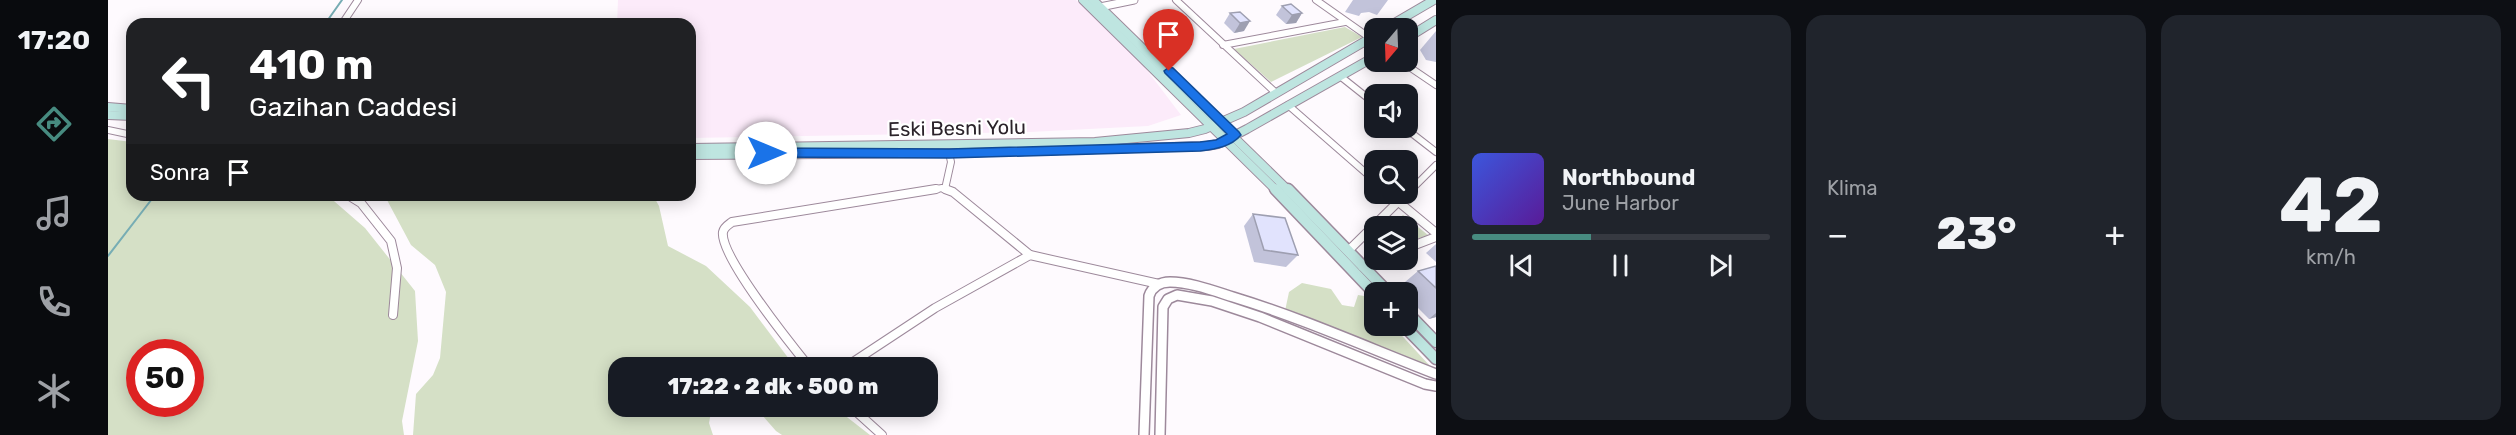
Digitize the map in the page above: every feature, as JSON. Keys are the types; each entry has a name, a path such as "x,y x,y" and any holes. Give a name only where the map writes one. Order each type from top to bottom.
{"main road":[{"path":"1083,0 1231,137 1378,282"},
{"path":"1093,0 1217,124"},
{"path":"1403,18 1434,0"},
{"path":"1418,31 1436,20"},
{"name":"Eski Besni Yolu","path":"696,148 1095,142 1158,138 1195,132 1217,124 1364,44"},
{"name":"Eski Besni Yolu","path":"696,155 949,153 1200,147 1218,144 1364,63"},
{"path":"108,107 126,108"},
{"path":"108,115 126,116"},
{"path":"1231,137 1242,154 1364,282"},
{"path":"1200,147 1222,148 1242,154"},
{"path":"1418,323 1436,342"},
{"path":"1414,336 1436,359"}],"street":[{"path":"346,18 358,0"},
{"path":"1100,7 1134,0"},
{"path":"1176,0 1276,93"},
{"path":"1317,0 1364,34"},
{"path":"1223,45 1345,22"},
{"path":"1417,72 1436,85"},
{"path":"1340,76 1364,95"},
{"path":"1288,105 1364,171"},
{"path":"108,130 126,134"},
{"path":"1418,138 1436,152"},
{"path":"945,189 951,162 949,153"},
{"path":"1418,182 1436,165"},
{"path":"801,357 731,257 723,236 727,225 732,222 935,187 953,192 1030,255 1159,284 1171,282 1188,284 1260,305 1436,374"},
{"path":"358,201 391,241 397,268 393,315"},
{"path":"1348,250 1395,204"},
{"path":"1401,204 1436,235 1418,243"},
{"path":"859,357 898,329 965,289 1030,255"},
{"path":"1144,435 1149,296 1151,290 1159,284"},
{"path":"1160,435 1163,307 1168,299 1178,295 1212,301 1260,317 1425,384 1436,386"},
{"path":"862,417 882,435"}],"shaded area":[{"path":"618,0 1076,0 1140,61 1181,115 1148,126 1030,132 696,138 696,18 617,18"}],"green space":[{"path":"1345,27 1362,37 1271,82 1234,49"},
{"path":"108,139 126,141 126,201 334,201 365,228 415,291 418,341 402,421 404,435 108,435"},
{"path":"388,201 656,201 668,246 706,266 750,307 788,357 608,357 608,417 710,417 709,423 713,435 413,435 416,394 433,375 440,358 446,292 435,265 411,245"},
{"path":"1418,227 1428,235 1418,238"},
{"path":"1302,283 1331,289 1342,305 1354,307 1358,295 1364,296 1364,336 1402,336 1430,366 1285,311 1289,292"},
{"path":"764,417 847,417 870,435 782,435"}],"building":[{"path":"1291,4 1302,13 1292,15 1282,6"},
{"path":"1240,12 1250,21 1240,23 1230,13"},
{"path":"1253,214 1285,218 1298,255 1264,250"},
{"path":"1436,266 1436,288 1418,271"}],"waterway":[{"path":"329,18 342,0"},
{"path":"108,256 150,201"}],"route":[{"path":"766,153 949,153 1200,147 1218,144 1235,135 1169,71"}]}
